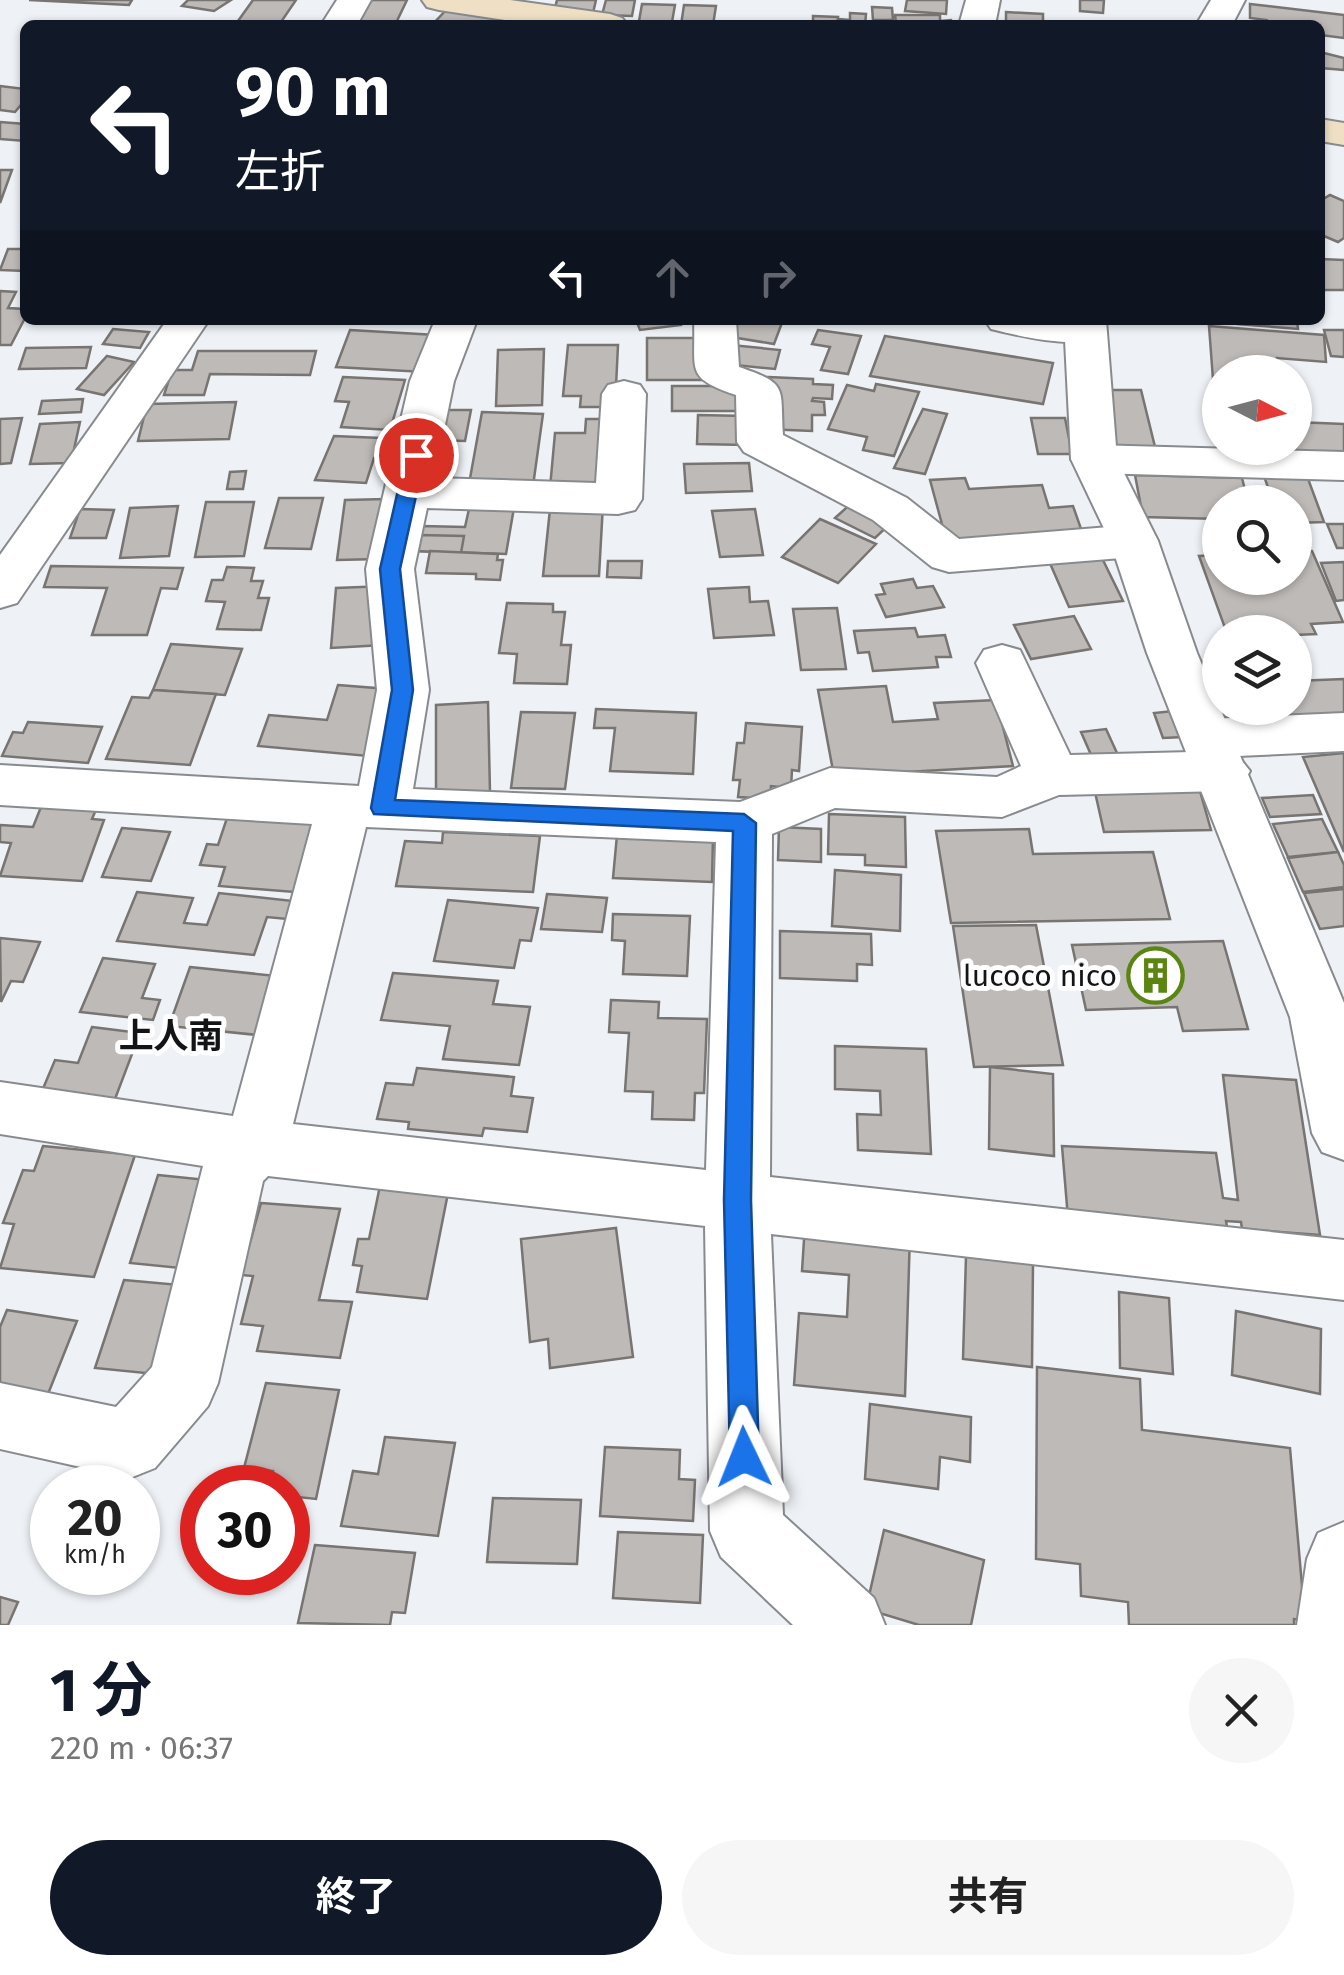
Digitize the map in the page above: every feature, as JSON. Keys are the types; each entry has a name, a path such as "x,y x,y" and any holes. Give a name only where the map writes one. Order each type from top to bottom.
{"main road":[{"path":"439,0 576,20"}],"street":[{"path":"0,592 185,325"},
{"path":"0,1416 130,1444 183,1383 234,1167 256,1147 403,690 390,569 432,380 454,325"},
{"path":"714,325 718,374 758,388 760,442 890,509 949,556 1134,541"},
{"path":"1084,325 1094,459 1134,541 1172,653 1320,1017 1344,1133"},
{"path":"408,492 618,499 624,394"},
{"path":"1094,459 1344,466"},
{"path":"1002,662 1052,775"},
{"path":"0,784 363,807 744,823 830,788 1002,797 1052,775 1216,755 1344,732"},
{"path":"744,823 738,1200 747,1530 847,1625"},
{"path":"0,1108 256,1147 1344,1270"},
{"path":"1336,1625 1344,1558"}],"building":[{"path":"29,0 132,0 129,5"},
{"path":"188,0 231,0 214,11 182,6"},
{"path":"253,0 296,0 282,20 239,20"},
{"path":"367,0 407,0 397,20 357,20"},
{"path":"557,0 596,0 593,13 554,12"},
{"path":"606,0 635,0 632,16 602,15"},
{"path":"907,0 947,0 946,14 905,11"},
{"path":"1080,0 1104,0 1103,13 1080,11"},
{"path":"642,4 675,5 672,20 639,20"},
{"path":"1250,4 1344,15 1344,38 1325,36 1325,20 1250,18"},
{"path":"684,5 716,6 714,20 682,20"},
{"path":"872,7 892,8 893,20 873,20"},
{"path":"448,8 510,18 508,20 437,20"},
{"path":"1006,12 1043,14 1043,20 1006,20"},
{"path":"850,13 866,14 865,20 850,20"},
{"path":"895,15 940,15 940,20 896,20"},
{"path":"813,16 838,17 838,20 813,20"},
{"path":"1325,53 1344,58 1344,70 1325,68"},
{"path":"0,86 20,88 20,106 15,112 0,110"},
{"path":"0,122 20,124 20,141 0,139"},
{"path":"0,170 12,170 0,203"},
{"path":"1330,195 1344,201 1344,238 1338,242 1325,236 1325,198"},
{"path":"8,249 20,249 20,271 0,270"},
{"path":"1325,259 1344,260 1344,290 1325,290"},
{"path":"0,291 16,292 8,308 20,309 21,325 11,345 0,345"},
{"path":"638,325 681,325 640,330"},
{"path":"723,325 781,325 774,344 719,335"},
{"path":"1250,325 1298,325 1298,329"},
{"path":"1209,326 1324,335 1326,362 1312,361 1312,355 1211,355"},
{"path":"113,329 149,332 140,348 103,344"},
{"path":"350,330 436,335 424,372 336,367"},
{"path":"818,330 861,336 848,374 821,370 830,347 812,344"},
{"path":"1324,330 1344,330 1344,357 1331,356"},
{"path":"885,336 1053,363 1043,404 870,376"},
{"path":"647,338 702,338 703,380 647,380"},
{"path":"568,345 618,345 615,407 580,407 581,396 563,396"},
{"path":"731,345 780,350 775,369 725,364"},
{"path":"91,347 86,368 19,369 26,348"},
{"path":"544,349 542,405 496,406 498,350"},
{"path":"198,351 316,351 310,375 210,374 204,395 164,395 172,370 192,370"},
{"path":"107,356 134,362 104,395 77,389"},
{"path":"343,377 405,380 390,430 341,427 349,402 335,401"},
{"path":"768,377 813,379 813,384 833,385 832,399 813,398 812,401 824,402 825,415 812,415 812,431 765,429"},
{"path":"876,384 919,392 894,456 863,450 867,437 828,429 847,385 874,391"},
{"path":"672,386 745,386 746,411 672,411"},
{"path":"1101,390 1141,390 1156,451 1114,450"},
{"path":"83,399 81,412 39,414 42,401"},
{"path":"236,402 229,439 138,441 147,404"},
{"path":"923,409 947,414 925,474 894,468"},
{"path":"439,410 471,410 465,441 433,440"},
{"path":"482,412 543,414 533,486 469,484"},
{"path":"698,415 746,416 746,445 697,444"},
{"path":"22,418 11,463 0,464 0,419"},
{"path":"1031,418 1065,418 1072,454 1038,454"},
{"path":"586,419 611,419 607,488 550,488 555,433 585,433"},
{"path":"80,422 71,463 30,464 40,424"},
{"path":"1312,423 1344,424 1344,463 1312,462"},
{"path":"334,436 404,439 399,459 374,458 366,483 315,480"},
{"path":"749,463 752,491 686,493 684,464"},
{"path":"246,471 243,489 227,489 230,472"},
{"path":"1135,475 1242,478 1244,485 1202,485 1202,519 1143,517"},
{"path":"1264,476 1307,476 1310,485 1267,485"},
{"path":"965,478 969,489 1042,485 1049,508 1073,506 1086,543 949,550 930,480"},
{"path":"1312,490 1324,522 1312,522"},
{"path":"279,498 323,498 311,549 265,548"},
{"path":"386,499 379,559 337,560 345,500"},
{"path":"855,500 895,519 875,538 835,518"},
{"path":"206,502 254,502 244,556 195,557"},
{"path":"515,502 506,554 418,551 422,526 465,527 469,509"},
{"path":"603,504 599,576 543,576 550,509"},
{"path":"178,506 169,556 120,558 130,508"},
{"path":"80,509 114,510 106,538 70,538"},
{"path":"755,509 763,555 720,557 712,511"},
{"path":"820,519 876,544 838,583 782,557"},
{"path":"1327,524 1344,524 1344,548 1337,548"},
{"path":"419,535 464,536 461,553 416,551"},
{"path":"430,551 498,554 497,560 503,560 500,580 476,579 476,574 426,573"},
{"path":"1312,551 1343,622 1312,624 1312,615 1220,615 1213,595 1312,595"},
{"path":"1101,556 1123,601 1069,607 1049,561"},
{"path":"608,561 642,561 641,578 607,577"},
{"path":"1344,562 1344,600 1336,601 1321,563"},
{"path":"51,566 183,568 177,589 161,588 147,635 92,635 107,588 44,587"},
{"path":"227,567 254,568 251,581 263,581 258,598 269,598 261,630 217,629 225,602 206,601 212,580 223,580"},
{"path":"913,579 917,588 933,586 944,607 886,617 876,595 885,594 881,584"},
{"path":"386,586 383,645 331,648 336,588"},
{"path":"749,587 750,602 768,601 774,635 714,638 708,589"},
{"path":"507,603 553,604 553,612 565,612 561,645 571,645 567,684 514,683 517,654 499,653"},
{"path":"837,608 846,669 801,670 793,609"},
{"path":"1074,616 1091,649 1031,659 1014,625"},
{"path":"915,628 918,637 945,635 951,657 936,657 938,667 873,671 869,652 858,653 854,631"},
{"path":"171,644 242,649 225,695 153,690"},
{"path":"1344,679 1344,722 1312,723 1312,680"},
{"path":"338,685 388,689 379,757 258,746 269,715 327,720"},
{"path":"886,686 893,722 938,719 934,703 996,700 1013,766 834,776 818,690"},
{"path":"153,690 216,694 190,765 106,759 132,697 149,698"},
{"path":"488,702 490,792 436,796 436,705"},
{"path":"596,709 696,713 693,774 610,771 615,728 594,728"},
{"path":"1173,711 1183,737 1163,738 1154,713"},
{"path":"521,712 575,713 565,789 511,788"},
{"path":"28,722 102,727 88,763 2,756 13,732 23,733"},
{"path":"746,723 802,727 799,771 792,770 791,788 771,786 770,799 738,797 740,780 733,780 737,743 744,743"},
{"path":"1106,729 1117,753 1092,757 1081,732"},
{"path":"1344,753 1344,852 1303,757"},
{"path":"1196,777 1211,830 1104,832 1092,779"},
{"path":"1313,795 1321,814 1270,817 1262,798"},
{"path":"43,802 98,805 92,819 104,820 82,881 0,876 11,843 0,842 0,825 33,827"},
{"path":"829,814 905,817 906,867 865,865 865,855 828,854"},
{"path":"228,815 328,823 307,893 219,886 225,867 200,865 207,844 218,845"},
{"path":"1322,819 1338,852 1288,857 1273,824"},
{"path":"779,827 821,829 821,862 778,860"},
{"path":"122,828 170,832 151,881 102,877"},
{"path":"1029,829 1033,854 1153,852 1170,919 951,923 936,831"},
{"path":"443,832 540,836 533,892 396,886 405,841 442,843"},
{"path":"617,835 713,837 712,882 613,878"},
{"path":"1338,852 1344,865 1344,887 1303,892 1288,858"},
{"path":"835,870 901,875 900,931 832,926"},
{"path":"1344,889 1344,926 1320,929 1304,893"},
{"path":"137,892 193,898 184,923 207,925 219,893 293,901 287,919 267,917 254,955 117,941"},
{"path":"547,894 607,898 602,932 541,929"},
{"path":"448,900 538,908 531,941 520,940 514,968 434,961"},
{"path":"613,914 690,916 687,976 623,974 625,941 612,940"},
{"path":"1036,925 1063,1065 974,1067 953,926"},
{"path":"780,931 871,934 872,965 857,964 857,981 780,978"},
{"path":"0,938 40,942 23,982 11,981 1,1002"},
{"name":"lucoco nico","path":"1223,941 1248,1029 1183,1031 1177,1007 1086,1010 1072,945"},
{"path":"103,958 155,964 142,998 160,1000 153,1020 80,1012"},
{"path":"190,967 286,977 267,1036 169,1026"},
{"path":"393,973 498,981 493,1004 530,1007 519,1065 443,1059 450,1026 381,1020"},
{"path":"611,1000 659,1002 658,1018 707,1019 704,1093 695,1093 694,1120 652,1119 653,1092 625,1091 629,1033 609,1032"},
{"path":"92,1027 140,1033 115,1099 42,1091 55,1060 78,1063"},
{"path":"835,1046 926,1049 931,1154 858,1150 857,1114 881,1115 880,1091 835,1089"},
{"path":"990,1067 1053,1074 1054,1156 989,1149"},
{"path":"417,1068 514,1077 511,1096 533,1098 527,1132 484,1128 482,1136 408,1129 409,1122 377,1119 386,1083 413,1085"},
{"path":"1223,1075 1296,1080 1320,1235 1242,1229 1241,1222 1226,1221 1227,1227 1068,1218 1062,1146 1216,1153 1223,1198 1238,1200"},
{"path":"43,1146 135,1155 94,1277 0,1268 14,1224 3,1223 23,1170 34,1171"},
{"path":"158,1175 217,1181 190,1269 130,1263"},
{"path":"382,1176 450,1183 427,1299 357,1292 362,1266 353,1265 358,1239 369,1239"},
{"path":"261,1203 340,1209 319,1300 352,1302 340,1358 257,1351 263,1326 241,1324 253,1276 241,1275"},
{"path":"805,1224 910,1234 905,1396 794,1385 799,1313 847,1317 849,1275 802,1271"},
{"path":"616,1228 633,1357 550,1368 548,1339 530,1342 521,1239"},
{"path":"966,1256 1033,1263 1032,1367 963,1359"},
{"path":"124,1280 191,1286 165,1375 95,1368"},
{"path":"1119,1292 1169,1298 1173,1374 1120,1368"},
{"path":"7,1310 77,1321 46,1399 0,1392 0,1327"},
{"path":"1236,1311 1321,1329 1320,1394 1232,1375"},
{"path":"1037,1367 1140,1379 1142,1430 1290,1448 1305,1620 1294,1619 1294,1625 1129,1625 1128,1602 1081,1596 1080,1564 1036,1559"},
{"path":"266,1383 339,1390 316,1499 310,1498 310,1465 245,1465"},
{"path":"870,1404 971,1417 970,1462 940,1457 938,1489 865,1479"},
{"path":"385,1437 455,1443 438,1536 341,1526 353,1471 378,1474"},
{"path":"605,1447 680,1450 679,1479 695,1480 693,1521 600,1516"},
{"path":"493,1498 581,1500 577,1564 487,1562"},
{"path":"884,1530 984,1560 971,1625 919,1625 866,1609"},
{"path":"618,1532 703,1535 700,1603 613,1598"},
{"path":"315,1545 415,1553 405,1613 392,1612 390,1625 298,1623 304,1595 310,1595"},
{"path":"0,1597 18,1602 8,1625 0,1625"}],"place":[{"name":"lucoco nico","path":"1156,976"}],"district":[{"name":"上人南","path":"171,1036"}],"route":[{"path":"416,455 390,569 403,690 382,808 744,823 738,1200 744,1457"}]}
